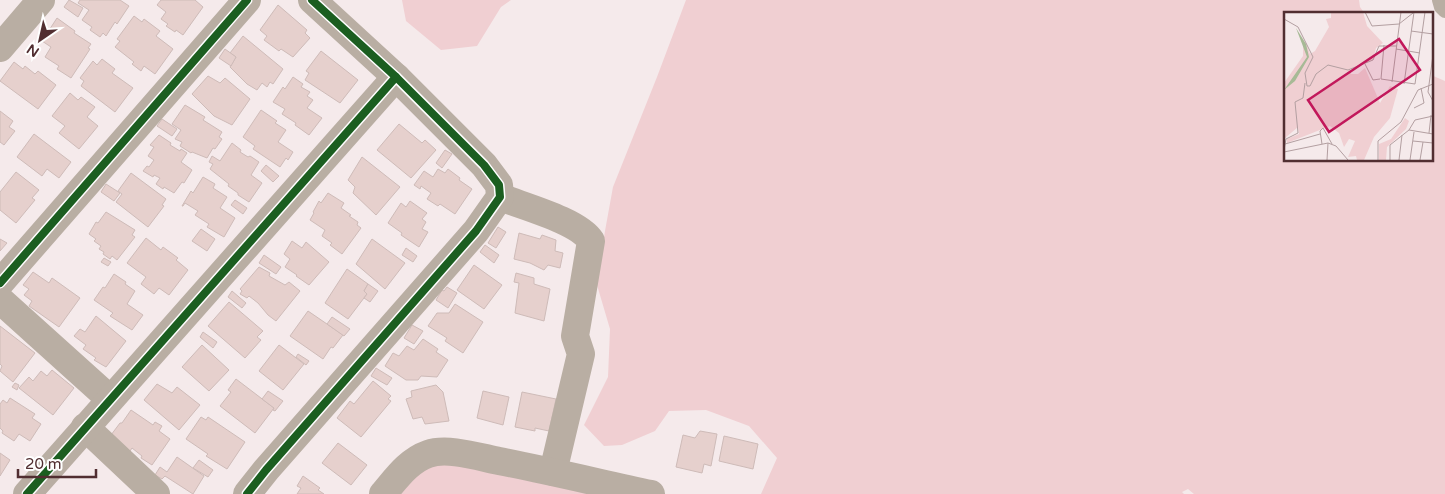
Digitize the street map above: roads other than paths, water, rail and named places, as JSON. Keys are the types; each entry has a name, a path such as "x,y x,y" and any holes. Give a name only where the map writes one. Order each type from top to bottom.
{"street":[{"path":"4,36 41,0"},
{"path":"0,283 247,0"},
{"path":"247,494 476,231 500,197 499,186 484,165 396,76 312,0"},
{"path":"27,494 84,427 396,76"},
{"path":"500,197 580,229 591,241 575,336 581,354 553,472"},
{"path":"0,300 110,399"},
{"path":"84,427 156,494"},
{"path":"383,494 401,472 414,461 428,454 441,451 553,472 651,494"}],"lane":[{"path":"1439,0 1441,7 1445,11"}]}
